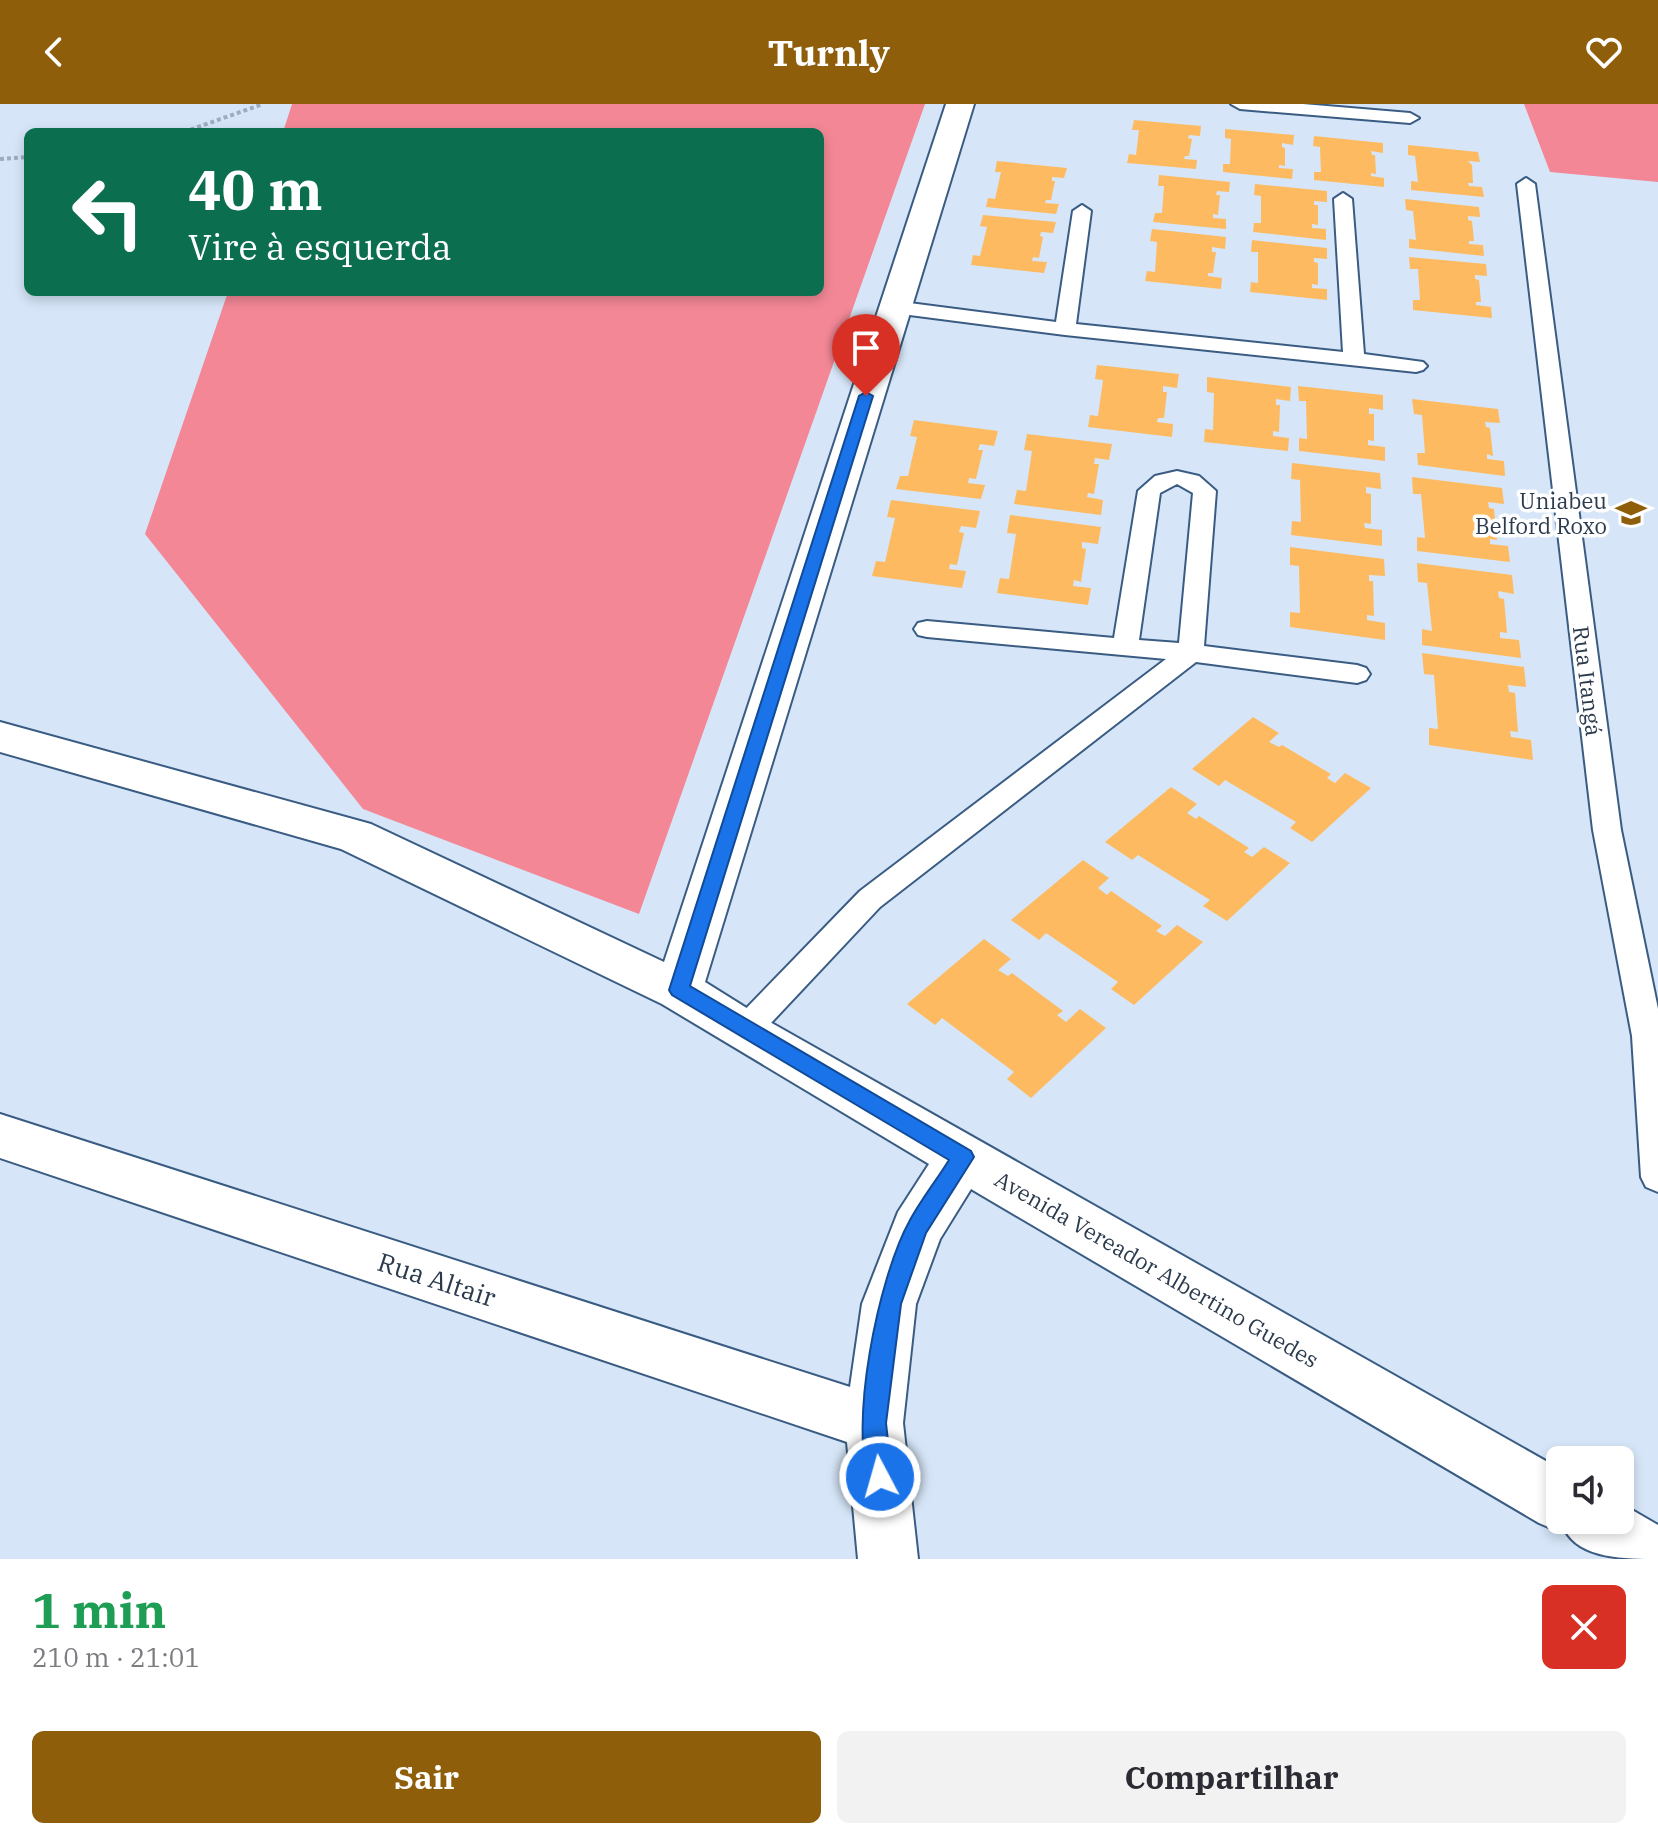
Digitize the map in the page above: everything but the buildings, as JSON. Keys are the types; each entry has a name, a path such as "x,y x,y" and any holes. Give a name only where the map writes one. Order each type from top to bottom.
{"street":[{"path":"679,990 960,104"},
{"name":"Avenida Vereador Albertino Guedes","path":"0,737 355,836 679,990 744,1031 1546,1494"},
{"name":"Rua Altair","path":"0,1136 874,1423"},
{"path":"888,1559 874,1423 889,1304 917,1229 963,1157"},
{"path":"1615,1534 1658,1559"}],"lane":[{"path":"1240,104 1350,108 1410,118"},
{"name":"Rua Itangá","path":"1526,184 1607,830 1648,1036 1658,1177"},
{"path":"1343,199 1354,359"},
{"path":"1065,329 1082,211"},
{"path":"894,307 1065,329 1416,366"},
{"path":"744,1031 870,899 1191,653 1205,491 1194,480 1175,476 1161,479 1149,491 1125,647"},
{"path":"927,629 1191,653 1357,674"}],"path":[{"path":"195,128 263,104"},
{"path":"0,159 24,157"}],"shaded area":[{"path":"292,104 925,104 639,914 363,809 145,534 227,296 824,296 824,128 284,128"},
{"path":"1524,104 1658,104 1658,182 1550,172"}],"place":[{"name":"Uniabeu Belford Roxo","path":"1631,513"}],"route":[{"path":"866,396 679,990 963,1157 917,1229 889,1304 874,1423 880,1477"}]}
